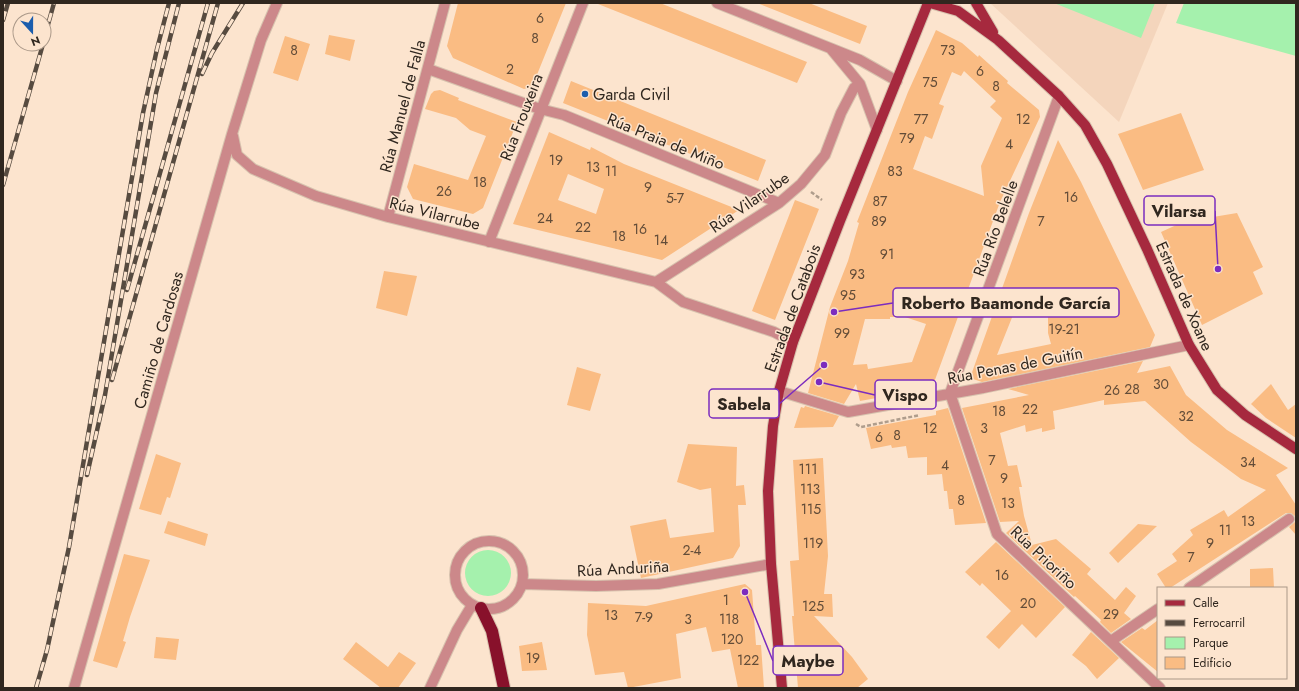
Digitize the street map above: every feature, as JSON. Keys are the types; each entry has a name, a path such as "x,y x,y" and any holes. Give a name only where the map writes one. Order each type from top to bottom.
{"highway":[{"path":"477,607 492,631 504,688"}],"main road":[{"path":"929,3 958,11 998,40"},
{"name":"Estrada de Catabois","path":"782,688 771,564 768,491 773,426 779,391 793,342 929,3"},
{"path":"976,3 985,21 998,40"},
{"name":"Estrada de Xoane","path":"998,40 1059,96 1085,125 1107,164 1148,249 1188,345 1216,390 1229,403 1296,449"}],"street":[{"name":"Camiño de Cardosas","path":"74,688 232,134 261,40 277,3"},
{"name":"Rúa Manuel de Falla","path":"388,217 445,3"},
{"name":"Rúa Frouxeira","path":"489,242 540,109 583,3"},
{"path":"717,3 860,60 897,81"},
{"path":"830,48 860,84 877,130"},
{"name":"Rúa Praia de Miño","path":"428,69 540,109 564,115 779,203"},
{"name":"Rúa Vilarrube","path":"656,282 779,203 801,184 825,155 841,113 854,88 860,84"},
{"name":"Rúa Río Belelle","path":"950,393 1059,96"},
{"name":"Rúa Vilarrube","path":"232,134 237,155 253,169 316,196 388,217 656,282 683,302 774,332 793,342"},
{"name":"Rúa Penas de Guitín","path":"779,391 848,412 1188,345"},
{"name":"Rúa Prioriño","path":"950,393 997,534 1160,688"},
{"path":"1190,587 1289,519"},
{"path":"492,541 503,544 513,551 520,560 523,572 522,584 518,593 511,601 502,607 492,609 477,607 464,599 457,589 454,577 456,566 461,555 469,547 480,542 492,541"},
{"name":"Rúa Anduriña","path":"522,584 596,586 658,584 771,564"},
{"path":"430,688 457,630 477,607"},
{"path":"1111,641 1157,610"}],"path":[{"path":"815,195 822,200"},
{"path":"861,427 926,414"}],"shaded area":[{"path":"990,3 1168,3 1119,122"}],"green space":[{"path":"1054,3 1155,3 1141,38"},
{"path":"1184,3 1296,3 1296,56 1176,23"},
{"path":"483,550 493,550 501,554 507,560 511,568 511,578 507,586 501,592 493,596 483,596 475,592 469,586 465,578 465,568 469,560 475,554"}],"building":[{"path":"458,3 566,3 532,87 524,89 453,58 447,46"},
{"path":"660,3 807,62 797,83 598,4"},
{"path":"757,3 809,3 867,26 860,44"},
{"path":"936,30 962,43 978,57 979,55 1008,81 1007,83 1039,110 1040,117 1000,202 932,388 860,401 856,384 844,404 808,393 830,307 848,261 859,223 857,222 908,92","holes":["964,71 996,101 990,107 1002,118 981,166 984,196 913,169 925,136 932,139 944,106 939,104 952,72 961,76","890,317 905,317 926,324 912,362 868,369 867,364 853,365 865,319 890,319"]},
{"path":"329,35 355,40 350,61 325,54"},
{"path":"285,36 310,44 298,81 273,73"},
{"path":"571,81 766,160 758,181 563,103"},
{"path":"440,90 459,98 458,100 517,122 483,208 473,214 413,199 407,187 414,164 468,180 486,136 470,130 456,118 425,109 431,94 434,91"},
{"path":"1181,113 1204,170 1143,190 1118,134"},
{"path":"549,132 590,150 591,147 624,164 739,210 662,260 513,224","holes":["568,174 604,189 596,214 558,200"]},
{"path":"1058,140 1081,182 1155,335 1150,347 982,382 970,378 1029,213","holes":["1048,300 1048,333 1051,344 997,355 1015,310"]},
{"path":"795,200 819,209 775,320 752,311"},
{"path":"1237,213 1263,267 1253,272 1263,294 1202,325 1161,232 1183,222"},
{"path":"384,271 417,276 407,316 376,308"},
{"path":"1143,361 1137,373 1170,366 1186,395 1227,430 1288,468 1276,475 1296,505 1296,535 1289,527 1295,522 1295,516 1291,513 1286,513 1172,587 1165,587 1157,574 1177,561 1172,554 1193,535 1190,530 1224,510 1228,517 1266,490 1241,479 1191,442 1145,401 1104,405 1104,400 1053,411 1055,429 1042,432 1042,428 1026,432 1025,425 1000,433 1008,466 1017,465 1022,487 1019,487 1024,516 1032,545 1056,539 1091,569 1087,574 1115,600 1126,587 1136,596 1124,613 1131,619 1111,633 1100,622 1101,620 1075,596 1074,597 1006,533 1019,521 1000,522 962,408 1029,395 1008,389"},
{"path":"577,367 601,374 590,411 567,405"},
{"path":"1271,384 1288,410 1296,404 1296,438 1266,418 1251,404"},
{"path":"805,406 839,416 833,427 794,428 801,407 804,408"},
{"path":"948,408 986,523 955,525 953,509 949,509 947,491 944,491 942,474 927,475 927,457 908,458 906,446 892,448 891,445 871,449 866,428 936,415 936,411"},
{"path":"688,444 737,447 736,486 744,485 746,505 738,505 740,546 733,558 641,578 630,526 666,519 670,538 714,532 711,488 700,490 677,482"},
{"path":"156,454 181,463 170,498 167,497 161,515 139,509"},
{"path":"823,458 828,556 824,594 832,594 833,617 814,616 852,657 868,679 857,688 798,688 792,616 794,616 790,561 799,560 793,460"},
{"path":"168,521 208,534 205,546 164,533"},
{"path":"1138,524 1157,526 1118,563 1109,553"},
{"path":"996,542 1065,607 1036,638 1022,624 999,649 986,637 1011,611 982,583 980,586 965,572"},
{"path":"124,554 150,560 130,617 123,641 126,642 117,668 93,661"},
{"path":"1273,568 1274,587 1250,587 1250,569"},
{"path":"745,584 752,590 756,645 761,645 764,688 738,688 730,649 712,652 706,627 676,634 681,678 628,688 624,672 595,675 587,635 588,603 646,606"},
{"path":"1157,621 1157,671 1121,642 1142,628 1145,630"},
{"path":"1091,632 1119,658 1097,679 1086,666 1072,655"},
{"path":"156,637 179,639 176,660 154,658"},
{"path":"356,642 388,667 399,652 416,663 398,688 381,688 343,659"},
{"path":"542,642 547,670 522,671 519,646"}],"railway":[{"path":"3,20 8,3"},
{"path":"52,12 54,3"},
{"path":"36,688 47,650 69,547 143,113 169,3"},
{"path":"87,475 105,395 156,93 179,3"},
{"path":"127,290 208,3"},
{"path":"112,380 218,3"},
{"path":"202,74 212,53 243,3"},
{"path":"3,185 41,52"}],"place":[{"name":"Garda Civil","path":"585,94"},
{"name":"Vilarsa","path":"1218,269"},
{"name":"Roberto Baamonde García","path":"834,312"},
{"name":"Sabela","path":"824,365"},
{"name":"Vispo","path":"819,382"},
{"name":"Maybe","path":"745,592"}]}
